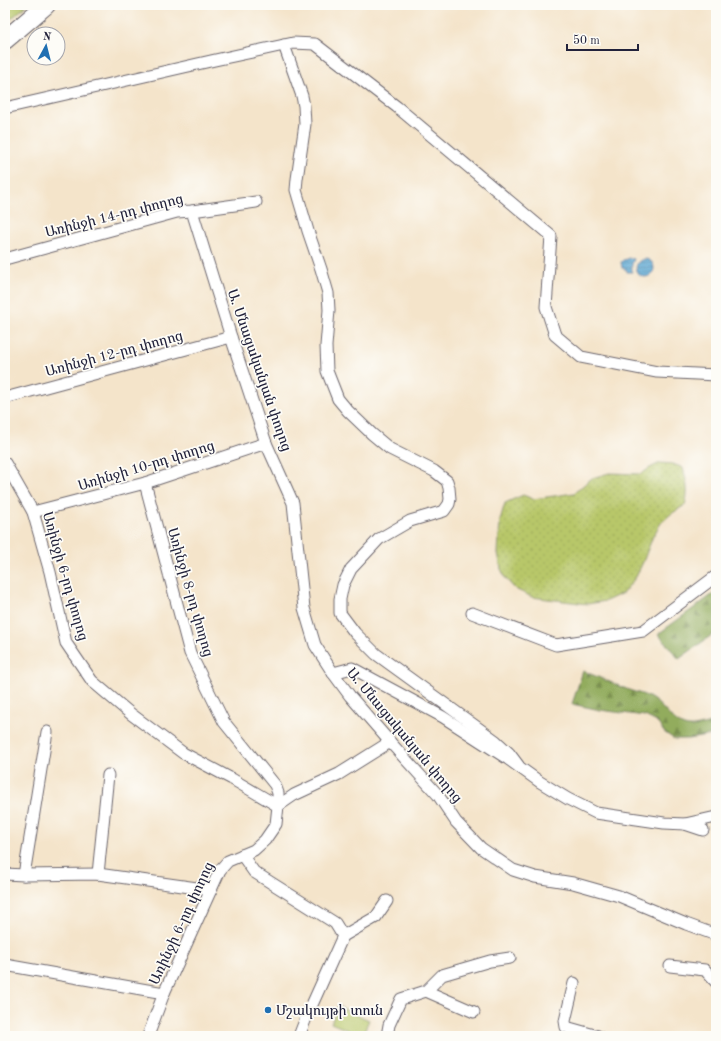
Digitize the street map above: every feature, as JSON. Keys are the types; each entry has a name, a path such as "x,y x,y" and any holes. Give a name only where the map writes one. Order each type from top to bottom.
{"highway":[{"path":"5,40 46,5"}],"street":[{"path":"5,108 293,43 315,44 397,107 552,236 546,307 555,336 581,357 657,372 716,375"},
{"path":"284,45 302,96 304,106 305,124 296,190 328,293 329,310 326,346 327,371 338,399 348,411 390,449 434,471 447,481 450,498 449,504 444,511 410,521 379,539 350,569 343,585 340,599 340,614 376,654 496,742 510,753 518,765"},
{"name":"Առինջի 14-րդ փողոց","path":"5,259 177,212 256,202"},
{"name":"Ա. Մնացականյան փողոց","path":"192,211 266,443 293,503 304,608 315,645 333,673 350,696 438,795 456,822 480,848 513,870 535,877 573,883 619,896 716,935"},
{"name":"Առինջի 12-րդ փողոց","path":"5,398 231,337"},
{"name":"Առինջի 10-րդ փողոց","path":"33,512 145,483 266,443"},
{"name":"Առինջի 6-րդ փողոց","path":"5,463 33,512 50,572 66,643 92,681 131,714 183,753 278,806 276,824 265,840 254,850 228,861 220,870 164,993 148,1036"},
{"name":"Առինջի 8-րդ փողոց","path":"145,483 190,653 224,722 275,785 278,793 278,806"},
{"path":"472,614 556,645 643,631 716,576"},
{"path":"333,673 352,668 443,717 518,765 540,782 568,799 596,813 664,823 685,824 716,817"},
{"path":"24,875 47,732"},
{"path":"278,806 294,795 338,774 390,742"},
{"path":"98,874 108,775"},
{"path":"685,824 703,830"},
{"path":"242,855 254,872 335,923 343,936"},
{"path":"5,874 98,874 211,890"},
{"path":"299,1036 343,936 376,917 387,901"},
{"path":"387,1036 389,1025 401,999 426,991 442,975 490,961 510,958"},
{"path":"5,965 164,993"},
{"path":"670,966 705,970 716,982"},
{"path":"574,983 565,1021 566,1027 598,1036"},
{"path":"426,991 474,1012"}],"green space":[{"path":"8,5 27,5 5,24 5,7"},
{"path":"660,463 673,464 683,468 687,487 685,505 661,523 653,536 636,577 623,593 606,601 587,604 532,597 515,589 506,579 501,569 498,553 500,520 505,503 523,495 533,499 574,493 592,478 609,473 641,474"},
{"path":"716,592 716,632 679,659 658,634"},
{"path":"583,671 649,697 674,720 684,726 695,727 716,721 716,735 689,739 674,739 664,732 657,722 645,716 600,710 572,704"},
{"path":"338,1006 369,1020 362,1036 331,1023"}],"water":[{"path":"628,258 634,259 632,264 632,272 627,272 627,270 622,268 621,262"},
{"path":"641,259 649,259 654,264 652,275 649,277 641,277 636,272 636,264"}],"place":[{"name":"Մշակույթի տուն","path":"268,1010"}]}
